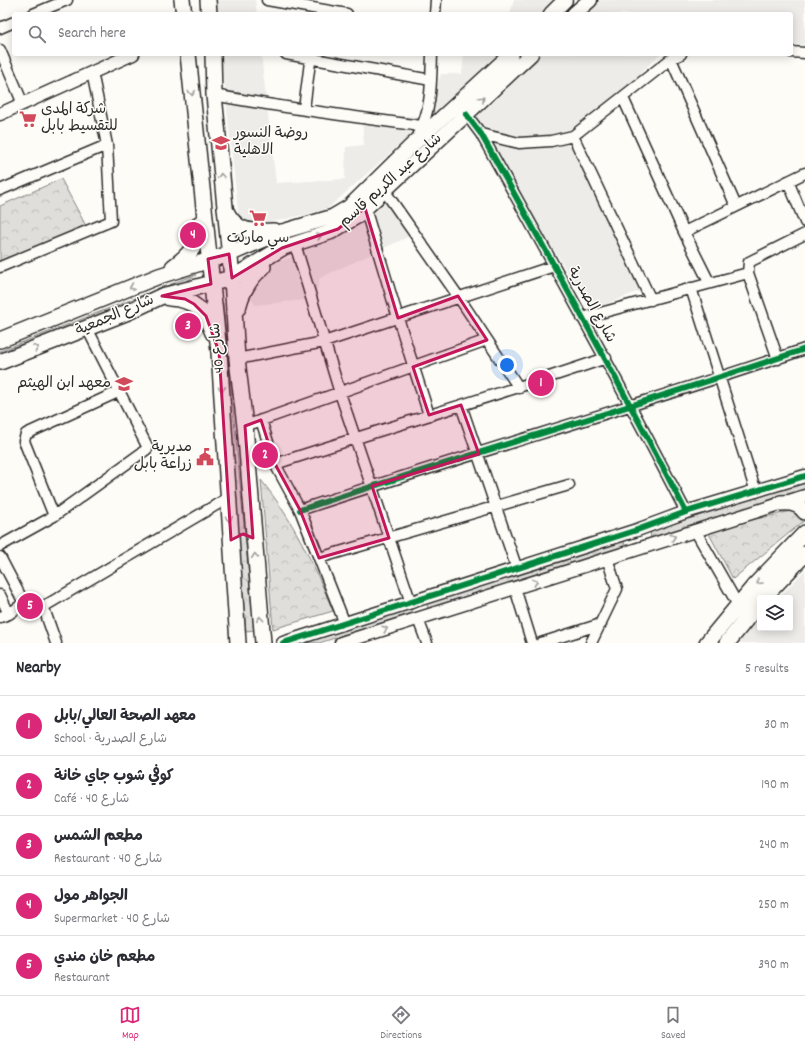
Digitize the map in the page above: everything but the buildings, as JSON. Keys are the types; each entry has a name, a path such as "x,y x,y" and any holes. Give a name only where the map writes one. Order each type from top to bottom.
{"main road":[{"path":"182,0 184,12"},
{"path":"208,0 210,12"},
{"path":"553,12 564,0"},
{"path":"576,12 590,0"},
{"name":"شارع 40","path":"188,56 208,259 219,352 238,643"},
{"name":"شارع 40","path":"213,56 214,95 232,278 237,359 245,426 262,643"},
{"name":"شارع عبد الكريم قاسم","path":"208,259 229,254 281,232 332,217 349,207 409,148 509,56"},
{"name":"شارع عبد الكريم قاسم","path":"232,278 289,246 338,229 366,208 529,56"},
{"path":"223,196 224,208 228,217 239,227 252,232 281,232"},
{"path":"159,276 187,257 194,247 203,205"},
{"path":"237,341 238,310 244,288 250,279 289,246"},
{"name":"شارع الجمعية","path":"0,340 159,276 208,259"},
{"name":"شارع الجمعية","path":"0,362 128,312 162,296 232,278"},
{"path":"162,296 185,299 201,310 210,324 219,352"},
{"path":"781,503 793,503 803,508 805,512"},
{"path":"779,560 805,525"},
{"path":"707,643 738,605 805,533"},
{"path":"231,540 238,535 243,534 253,538"},
{"path":"766,595 805,554"},
{"path":"728,643 757,606"}],"street":[{"path":"38,12 67,0"},
{"path":"267,0 338,12"},
{"path":"435,12 436,0"},
{"path":"0,28 12,23"},
{"path":"0,50 23,104"},
{"path":"793,52 805,53"},
{"path":"0,114 128,56"},
{"path":"304,109 311,56 431,80"},
{"path":"409,148 422,126 427,110 431,80 432,56"},
{"path":"481,134 519,143 551,141 573,136 671,59 677,56"},
{"path":"671,59 736,206"},
{"path":"0,267 111,221 107,145 92,72"},
{"path":"214,95 279,107 304,109 422,126"},
{"path":"623,98 684,232 709,282"},
{"path":"427,110 429,120 437,120 443,117"},
{"name":"شارع الصدرية","path":"466,114 481,134 582,318 632,405 686,512"},
{"path":"573,136 651,300"},
{"path":"0,190 107,145"},
{"path":"684,232 805,173"},
{"path":"788,180 805,222"},
{"path":"384,190 458,296 519,388"},
{"path":"366,208 398,318 429,415"},
{"path":"778,358 748,273 749,262 805,234"},
{"path":"289,246 324,342 389,538 416,601 421,609 427,643"},
{"path":"237,359 324,342 398,318 458,296 554,266"},
{"path":"582,318 651,300 709,282 748,273"},
{"path":"691,288 756,492"},
{"path":"0,546 54,516 147,449 147,446 118,392 88,328"},
{"path":"245,426 487,340"},
{"path":"300,510 372,486 479,454 719,378 805,349"},
{"path":"275,464 519,388 606,358"},
{"path":"54,516 24,440 26,434 118,392"},
{"path":"462,405 517,568"},
{"path":"261,420 275,464 300,510 345,624"},
{"path":"283,643 645,527 686,512 805,476"},
{"path":"319,558 569,485"},
{"path":"345,642 805,496"},
{"path":"0,595 5,615 24,603 43,606 228,498"},
{"path":"645,527 646,537 653,544"},
{"path":"695,530 738,605"},
{"path":"623,534 629,542 628,552"},
{"path":"0,556 24,603"},
{"path":"592,643 617,589 607,558"},
{"path":"515,588 532,643"},
{"path":"43,606 56,643"},
{"path":"541,643 601,624"}],"highlighted area":[{"path":"365,208 398,318 458,296 487,340 413,367 429,415 461,405 479,454 372,486 389,538 319,558 300,510 275,464 261,420 245,426 253,538 243,534 231,540 219,352 213,332 206,316 194,304 185,299 162,296 211,284 208,259 229,254 232,278 282,248 338,229"}],"shaded area":[{"path":"216,0 255,0 257,12 217,12"},
{"path":"514,0 563,0 549,12 511,12"},
{"path":"600,0 805,0 805,45 793,44 793,12 586,12"},
{"path":"221,56 261,56 276,183 345,179 346,147 364,145 362,116 427,116 441,74 462,74 464,56 500,56 326,210 240,229"},
{"path":"538,56 658,56 610,103 566,136 647,288 591,310 471,116"},
{"path":"386,194 412,235 320,278 315,299 255,305 238,275 295,256"},
{"path":"805,570 805,643 736,643 757,621 757,631 793,631 793,595 782,595"}],"green space":[{"path":"61,179 87,228 0,263 0,206"},
{"path":"196,275 162,296 0,361 0,351"},
{"path":"223,303 254,630 246,631 216,304"},
{"path":"261,480 273,495 302,543 333,611 273,629"},
{"path":"805,482 805,491 651,538 650,531"},
{"path":"796,510 805,520 733,579 707,530"},
{"path":"623,540 626,547 428,608 425,599"},
{"path":"409,603 412,613 319,643 288,643"}],"cycle path":[{"path":"466,114 481,134 559,275 686,512"},
{"path":"300,510 805,349"},
{"path":"283,643 637,530 686,512 805,476"}],"place":[{"name":"شركة المدى للتقسيط بابل","path":"28,119"},
{"name":"روضة النسور الاهلية","path":"221,143"},
{"name":"سي ماركت","path":"258,218"},
{"name":"الجواهر مول","path":"193,235"},
{"name":"مطعم الشمس","path":"188,326"},
{"name":"معهد الصحة العالي/بابل","path":"541,383"},
{"name":"معهد ابن الهيثم","path":"124,384"},
{"name":"كوفي شوب جاي خانة","path":"265,455"},
{"name":"مديرية زراعة بابل","path":"205,457"},
{"name":"مطعم خان مندي","path":"30,606"}]}
